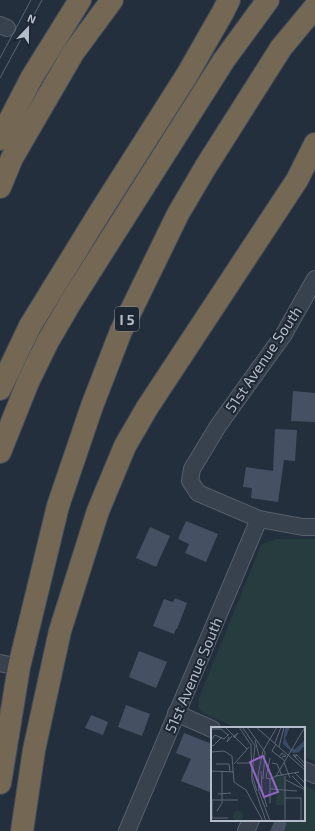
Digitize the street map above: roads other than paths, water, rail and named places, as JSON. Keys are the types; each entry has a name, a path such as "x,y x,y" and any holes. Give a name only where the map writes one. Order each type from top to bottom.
{"highway":[{"path":"0,139 32,77 80,0"},
{"path":"0,187 12,158 73,53 112,0"},
{"path":"0,389 30,326 100,212 188,75 224,12 229,0"},
{"path":"0,452 28,382 48,341 72,300 224,60 268,0"},
{"name":"I 5","path":"0,783 4,752 10,665 58,506 92,406 121,331 178,214 227,130 281,48 315,7"},
{"path":"22,831 34,750 60,631 98,511 124,446 147,408 297,180 315,144"}],"street":[{"name":"51st Avenue South","path":"127,831 259,519 198,493 190,481 192,469 218,426 284,334 315,280"},
{"path":"259,519 303,527 315,527"},
{"path":"176,713 211,729"},
{"path":"305,770 315,775"},
{"path":"246,831 250,821"}],"tram line":[{"path":"0,58 31,0"},
{"path":"0,78 42,0"}]}
